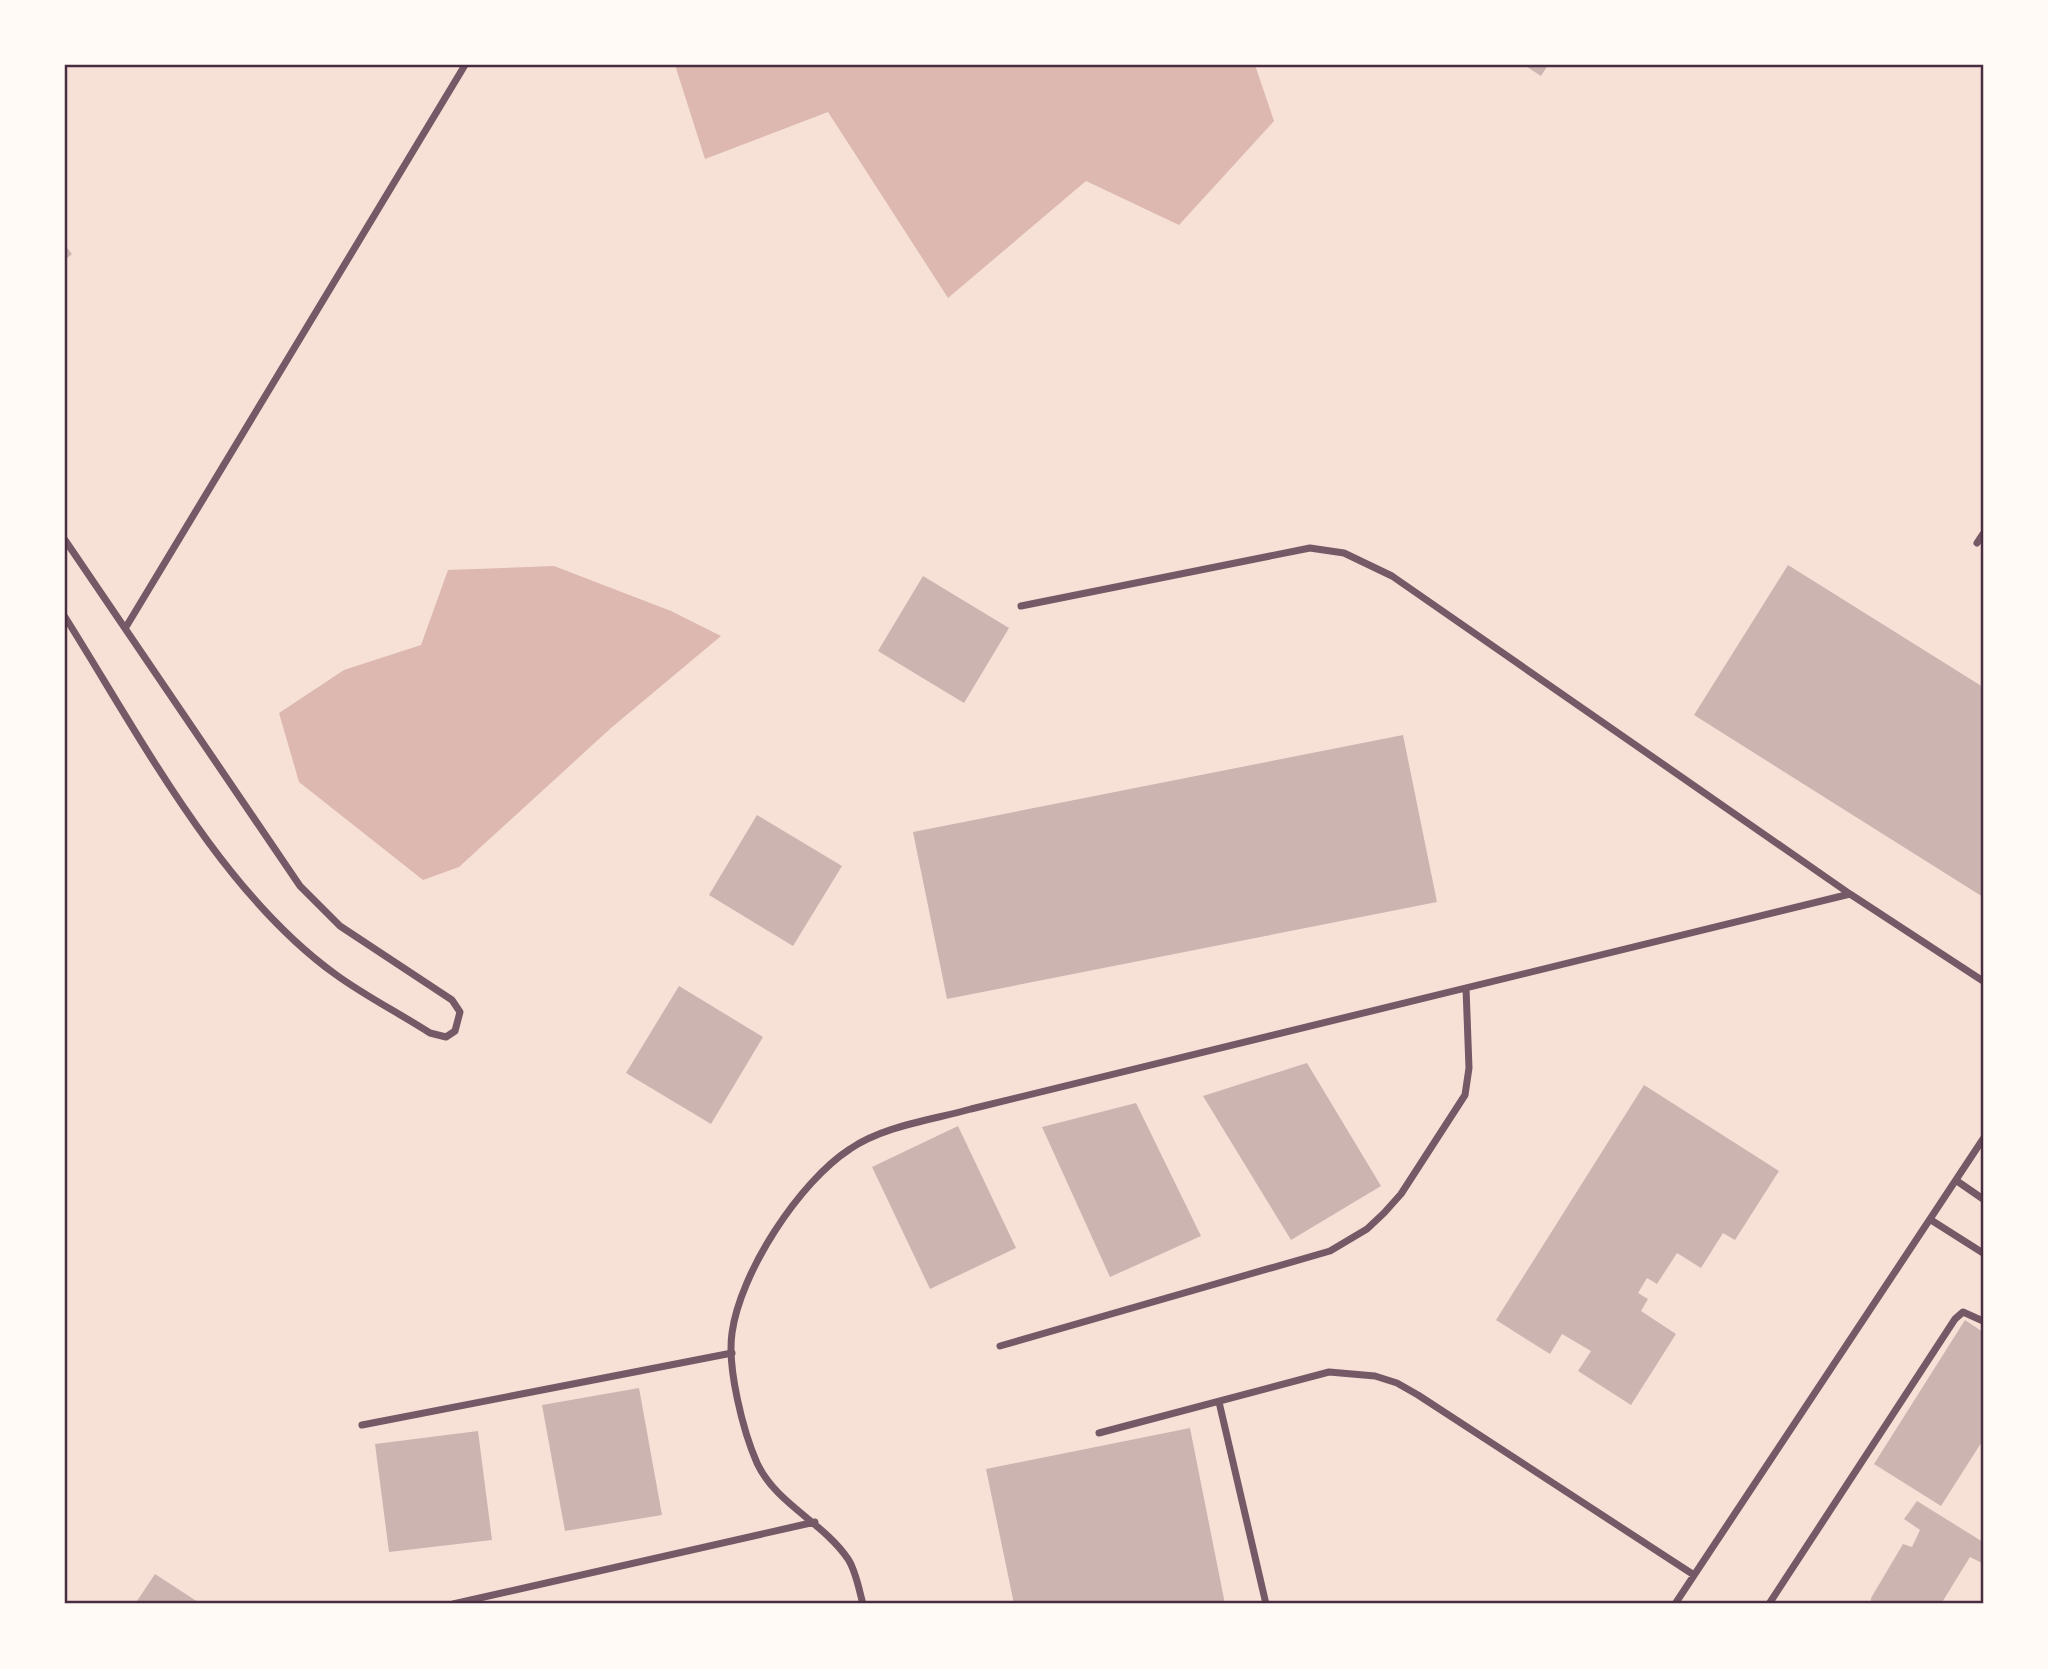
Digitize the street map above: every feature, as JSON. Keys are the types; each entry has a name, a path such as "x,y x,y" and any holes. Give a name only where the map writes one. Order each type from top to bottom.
{"street":[{"path":"126,628 466,65"},
{"path":"1977,543 1983,534"},
{"path":"65,540 300,886 316,904 358,939 452,1000 460,1012 455,1031 446,1037 430,1033 334,974 255,900 210,845 65,617"},
{"path":"1021,606 1310,548 1344,553 1392,576 1850,894 1983,981"},
{"path":"863,1604 849,1561 815,1522 779,1493 757,1462 737,1390 732,1353 735,1315 764,1252 816,1177 851,1148 875,1137 971,1109 1850,894"},
{"path":"1000,1346 1330,1251 1367,1229 1401,1194 1465,1095 1469,1068 1466,988"},
{"path":"1675,1604 1983,1139"},
{"path":"1957,1181 1983,1199"},
{"path":"1931,1220 1983,1253"},
{"path":"1769,1604 1955,1319 1963,1312 1968,1312 1983,1321"},
{"path":"362,1425 732,1353"},
{"path":"1099,1433 1329,1373 1375,1376 1397,1383 1694,1575"},
{"path":"1219,1402 1266,1604"},
{"path":"453,1604 815,1522"}],"shaded area":[{"path":"675,65 1255,65 1274,121 1179,225 1086,181 948,298 828,112 705,159"},
{"path":"554,566 671,611 721,636 611,728 459,867 423,880 299,782 279,713 344,670 421,645 448,570"}],"building":[{"path":"1524,65 1548,65 1541,76"},
{"path":"65,245 72,254 65,260"},
{"path":"1788,565 1983,687 1983,897 1694,715"},
{"path":"923,576 1009,628 964,703 878,651"},
{"path":"1403,735 1437,902 947,999 913,832"},
{"path":"757,815 842,866 793,946 709,895"},
{"path":"679,986 763,1037 711,1124 626,1073"},
{"path":"1307,1063 1381,1186 1291,1240 1203,1096"},
{"path":"1644,1085 1779,1171 1735,1240 1723,1233 1701,1268 1677,1253 1657,1284 1647,1278 1638,1293 1648,1299 1641,1311 1676,1334 1631,1405 1578,1371 1591,1351 1562,1334 1550,1354 1496,1320"},
{"path":"1136,1103 1201,1236 1110,1277 1042,1127"},
{"path":"958,1126 1016,1248 930,1289 872,1167"},
{"path":"1965,1320 1983,1332 1983,1440 1941,1506 1874,1464"},
{"path":"639,1388 662,1515 565,1531 542,1405"},
{"path":"1190,1428 1225,1604 1014,1604 986,1469"},
{"path":"478,1431 492,1540 389,1552 375,1444"},
{"path":"1917,1501 1983,1542 1983,1561 1982,1563 1970,1557 1941,1604 1871,1604 1871,1598 1903,1544 1912,1547 1920,1530 1904,1519"},
{"path":"155,1574 201,1604 135,1604"}]}
